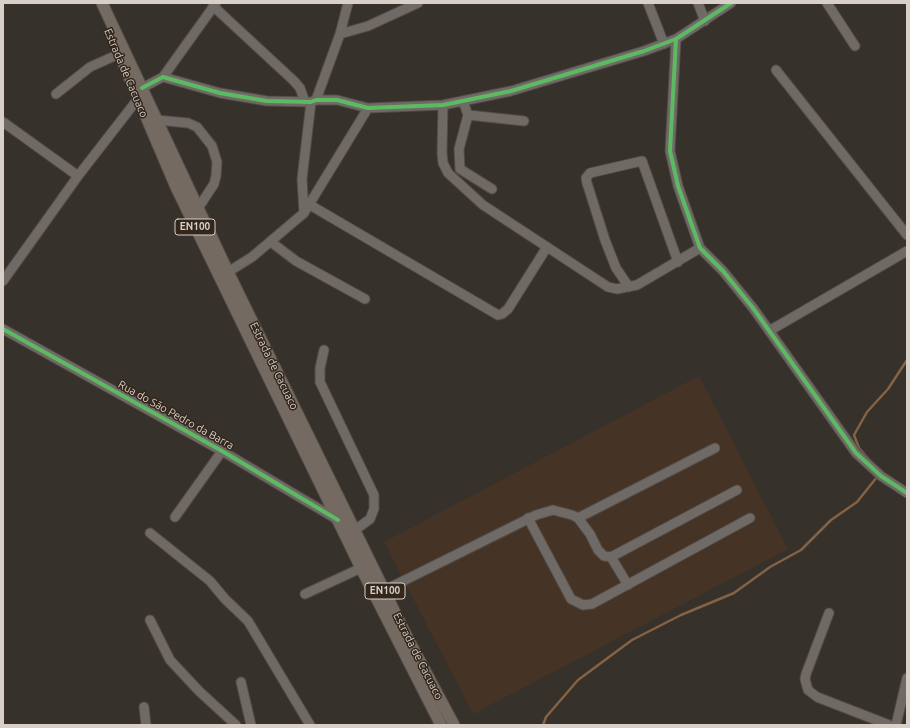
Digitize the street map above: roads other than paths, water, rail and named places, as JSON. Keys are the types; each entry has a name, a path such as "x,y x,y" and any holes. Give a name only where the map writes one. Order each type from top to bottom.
{"main road":[{"name":"Estrada de Cacuaco","path":"94,3 119,54 137,100 176,187 361,568 441,725"},
{"name":"Estrada de Cacuaco","path":"102,3 197,210 430,681 454,725"}],"street":[{"path":"304,213 302,179 311,102 340,34 348,3"},
{"path":"340,34 368,26 418,3"},
{"path":"648,3 664,44"},
{"path":"698,3 705,21"},
{"path":"163,77 237,97 311,102 342,100 368,108 443,105 528,86 664,44 676,39 731,3"},
{"path":"827,3 855,46"},
{"path":"142,88 163,77 214,5 294,81 311,102"},
{"path":"676,39 670,151 672,166 680,192 700,248 722,271 769,330 856,453 881,476 907,492"},
{"path":"56,94 90,67 119,54"},
{"path":"776,70 907,235"},
{"path":"3,281 78,176 137,100"},
{"path":"464,100 468,116 459,149 460,169 492,189"},
{"path":"443,105 442,153 443,163 448,173 483,205 608,286 617,288 628,287 643,282 700,248"},
{"path":"228,272 240,266 271,242 304,213 368,108"},
{"path":"468,116 524,121"},
{"path":"157,120 188,123 197,127 203,132 212,146 217,162 216,176 214,184 197,210"},
{"path":"3,122 78,176"},
{"path":"628,287 616,268 605,240 587,183 586,178 590,173 642,161 678,262"},
{"path":"310,205 498,315 502,314 508,309 547,247"},
{"path":"271,242 296,261 365,299"},
{"path":"769,330 907,252"},
{"name":"Rua do São Pedro da Barra","path":"3,329 222,451 338,520"},
{"path":"324,350 320,368 320,382 374,495 374,509 370,519 355,530"},
{"path":"578,518 715,448"},
{"path":"175,517 222,451"},
{"path":"385,590 528,518 553,510 578,518 590,534 598,550 604,556 611,557 737,490"},
{"path":"528,518 571,598 578,603 592,604 750,518"},
{"path":"150,533 210,581 248,621 310,725"},
{"path":"611,557 628,585"},
{"path":"305,594 361,568"},
{"path":"829,613 806,674 805,679 808,690 817,697 889,725"},
{"path":"150,620 170,660 199,691 236,725"},
{"path":"896,725 907,678"},
{"path":"241,682 251,725"},
{"path":"144,707 146,725"}],"waterway":[{"path":"874,465 859,448 854,435 867,412 888,389 907,360"},
{"path":"543,725 546,717 578,680 632,640 681,615 734,593 770,567 801,550 831,520 857,502 877,477"}]}
